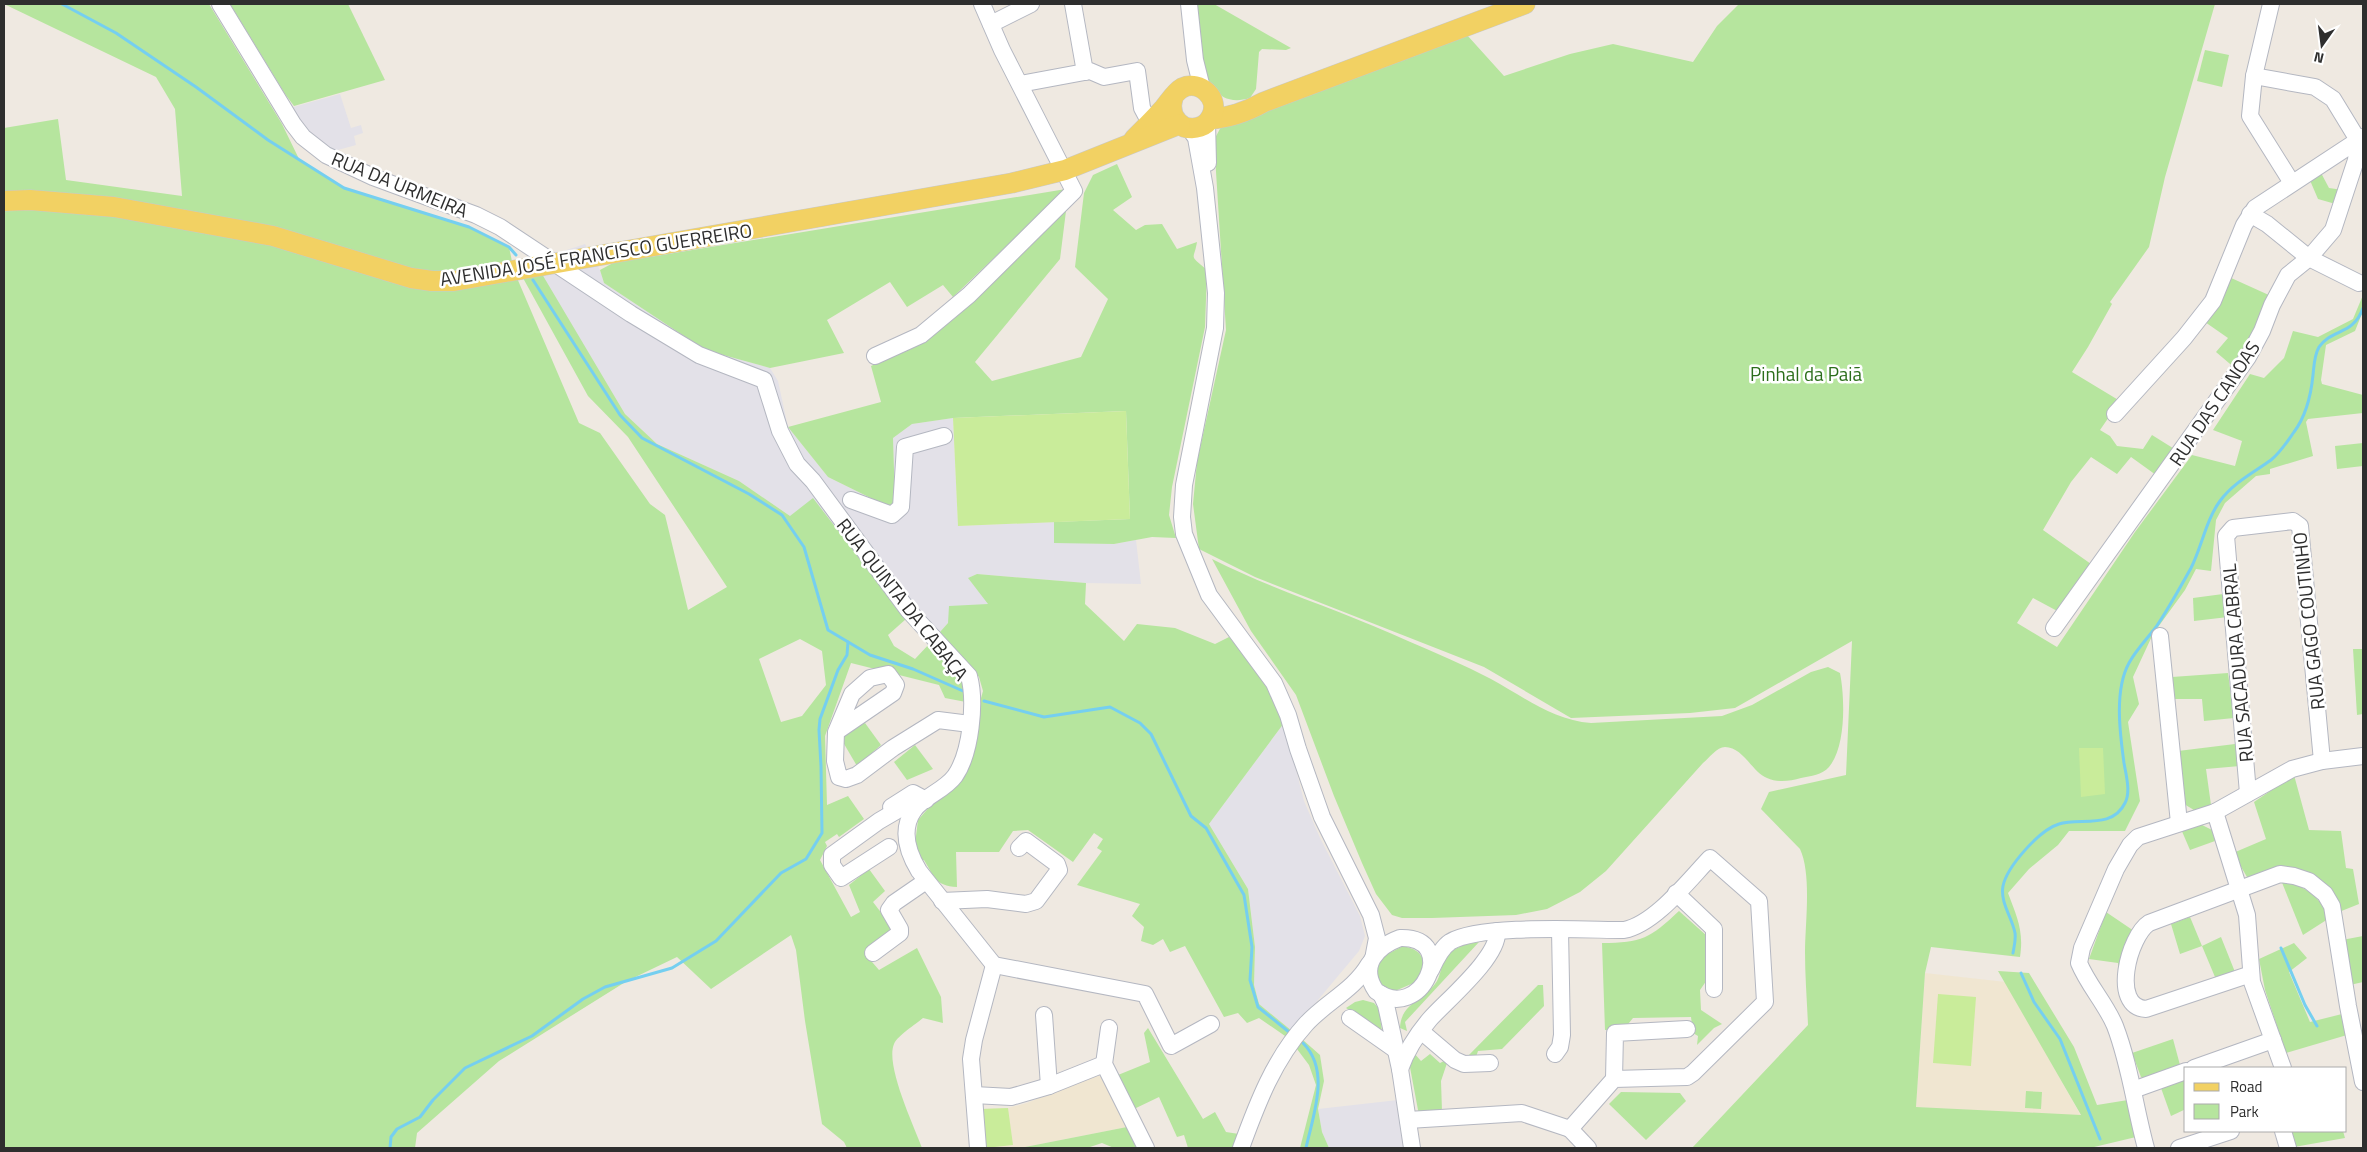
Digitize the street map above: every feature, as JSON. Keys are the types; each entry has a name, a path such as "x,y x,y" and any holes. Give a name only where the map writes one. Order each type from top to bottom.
{"main road":[{"name":"AVENIDA JOSÉ FRANCISCO GUERREIRO","path":"4,201 30,200 114,207 273,236 411,278 432,281 454,281 1012,183 1065,170 1128,145 1197,123 1222,118 1525,4"},
{"path":"1128,145 1175,95 1189,86 1232,104 1264,102"},
{"path":"1175,95 1171,104 1173,115 1197,123 1214,109 1207,93"}],"street":[{"name":"RUA DA URMEIRA","path":"220,4 303,137 326,155 351,168 476,214 500,226 556,263"},
{"path":"875,356 921,335 976,288 1074,191 982,4"},
{"path":"991,24 1032,4"},
{"path":"1073,4 1085,72"},
{"path":"1190,4 1195,60 1207,93"},
{"path":"2270,4 2254,76 2250,116 2292,183"},
{"path":"1175,95 1188,66 1193,35"},
{"path":"1020,84 1090,71 1104,77 1136,71 1142,108 1150,123"},
{"path":"2115,414 2184,338 2213,301 2250,214 2292,183 2361,138 2332,99 2316,88 2254,76"},
{"path":"1197,123 1196,138 1205,188 1216,293 1215,328 1184,485 1182,517 1184,534 1209,596 1274,683 1288,715 1298,750 1322,817 1371,915 1377,938 1369,975 1378,992 1384,998 1397,1051 1412,1148"},
{"name":"RUA DAS CANOAS","path":"2054,628 2248,357 2288,275 2309,258 2333,230 2356,160 2361,138"},
{"path":"2250,214 2267,224 2309,258 2359,283"},
{"name":"RUA QUINTA DA CABAÇA","path":"556,263 631,314 699,356 764,380 780,432 797,464 813,481 908,610 969,676 972,689 970,724 964,761 948,784 920,805"},
{"path":"851,500 892,515 900,507 905,447 944,436"},
{"name":"RUA GAGO COUTINHO","path":"2227,532 2237,526 2293,521 2300,526 2322,761"},
{"name":"RUA SACADURA CABRAL","path":"2227,532 2226,541 2248,793"},
{"path":"2160,636 2179,823"},
{"path":"836,732 835,761 839,777 846,779 857,775 893,748 938,720 970,724"},
{"path":"2146,1148 2133,1090 2115,1027 2079,963 2080,955 2113,874 2130,845 2138,837 2215,812 2284,772 2322,761 2363,756"},
{"path":"889,847 841,878 832,865 832,855 873,825 894,804 913,793 920,805 907,831 906,844 910,857 926,881 994,965 1145,994 1171,1046 1211,1024"},
{"path":"2215,812 2247,915 2250,934 2251,974 2283,1067"},
{"path":"942,901 986,899 1026,904 1036,901 1059,870 1057,864 1026,841 1019,848"},
{"path":"1240,1148 1259,1100 1291,1041 1307,1022 1359,979 1372,959 1395,940 1410,939 1448,943 1466,936 1497,931 1624,930 1635,928 1651,919 1710,858 1759,901 1765,1002 1693,1073 1686,1077 1614,1078"},
{"path":"2251,974 2146,1009 2133,1004 2126,988 2127,971 2132,951 2137,937 2146,925 2275,876 2286,874 2303,878 2328,898 2333,910 2359,1040 2363,1082"},
{"path":"873,953 900,933 900,929 889,910 894,903 926,881"},
{"path":"1676,893 1714,929 1714,989"},
{"path":"1371,915 1388,930 1410,939 1427,950 1431,961 1431,970"},
{"path":"1555,1054 1560,1047 1562,1035 1560,930"},
{"path":"1400,1069 1405,1055 1428,1021 1489,956 1496,942 1497,931"},
{"path":"1393,1035 1399,1009 1410,995 1423,986 1437,958 1448,943"},
{"path":"978,1148 972,1059 974,1040 994,965"},
{"path":"1326,1006 1358,992 1378,992 1399,998 1410,995"},
{"path":"1044,1015 1049,1086"},
{"path":"1350,1018 1397,1051"},
{"path":"1109,1028 1104,1064 1146,1148"},
{"path":"1571,1137 1614,1078 1615,1033 1687,1030"},
{"path":"1422,1032 1455,1060 1464,1064 1490,1063"},
{"path":"2197,1067 2273,1040"},
{"path":"974,1095 1011,1097 1049,1086 1104,1064"},
{"path":"2133,1090 2184,1072"},
{"path":"1408,1120 1522,1113 1571,1137 1588,1148"},
{"path":"2180,1148 2228,1132"},
{"path":"2283,1132 2288,1148"}],"shaded area":[{"path":"340,94 351,128 361,125 363,133 354,136 356,145 338,150 336,154 307,130 290,108"},
{"path":"585,244 600,270 604,283 705,350 770,368 778,381 788,427 828,477 889,507 895,500 893,438 912,424 953,418 958,526 1054,522 1054,542 1114,544 1136,540 1141,584 1086,583 977,574 968,578 989,604 948,623 931,642 906,619 884,591 790,516 739,481 657,444 625,414 533,261"},
{"path":"1284,723 1304,801 1320,838 1360,916 1365,936 1359,951 1292,1031 1259,1004 1254,985 1255,947 1248,889 1209,824"},
{"path":"1925,973 2006,982 2081,1116 1916,1107"},
{"path":"1096,1074 1106,1080 1127,1127 1020,1148 985,1148 981,1109 1008,1108 1027,1103"},
{"path":"1398,1100 1403,1148 1329,1148 1322,1132 1318,1109"}],"green space":[{"path":"4,4 209,4 282,124 300,161 344,188 469,227 509,247 514,271 579,423 600,433 650,504 665,515 688,610 727,587 628,437 588,396 523,278 542,274 625,414 657,444 739,481 790,516 813,498 906,619 888,635 894,646 915,659 931,642 963,677 966,702 945,698 939,685 851,663 825,736 827,805 848,796 864,819 839,837 837,834 825,842 827,846 820,860 851,917 860,912 849,885 869,869 885,891 873,902 892,927 892,931 865,952 866,955 879,970 917,948 941,997 943,1023 923,1018 896,1041 892,1054 897,1080 922,1148 847,1148 844,1142 822,1124 805,1021 796,950 791,935 711,989 677,957 627,981 499,1061 417,1133 415,1148 4,1148 4,128 58,119 66,180 182,196 175,109 156,77","holes":["800,639 822,651 826,685 802,716 781,722 759,659"]},
{"path":"230,4 348,4 385,80 294,106"},
{"path":"1197,4 1214,4 1291,48 1286,50 1262,49 1259,52 1256,89 1250,98 1233,100 1220,95 1211,84 1205,69 1202,52"},
{"name":"Pinhal da Paiã","path":"1739,4 2215,4 2165,177 2149,247 2110,302 2112,304 2072,372 2120,401 2100,430 2110,436 2117,446 2143,449 2152,435 2176,450 2156,475 2131,457 2117,474 2091,457 2071,482 2043,530 2091,564 2061,613 2033,598 2017,623 2057,647 2135,532 2192,455 2235,466 2242,441 2213,430 2250,374 2264,378 2284,358 2293,331 2318,337 2353,319 2363,295 2363,311 2355,331 2326,345 2321,380 2322,384 2363,395 2363,413 2308,419 2306,422 2313,456 2270,469 2270,474 2256,476 2225,503 2216,520 2211,571 2196,569 2185,590 2153,634 2133,677 2139,704 2128,722 2140,801 2125,831 2069,831 2058,845 2029,869 2008,893 2017,917 2020,932 2020,957 1931,947 1925,973 1916,1107 2081,1115 1998,971 2029,973 2074,1047 2097,1105 2128,1100 2136,1137 2090,1148 1692,1148 1808,1025 1805,952 1807,886 1804,860 1800,849 1761,809 1769,792 1846,775 1852,641 1735,708 1690,713 1571,718 1484,667 1255,577 1199,549 1193,504 1197,462 1226,330 1214,140 1222,125 1467,35 1504,76 1570,54 1613,44 1693,62 1717,26"},
{"path":"2205,50 2229,55 2222,87 2197,81"},
{"path":"1117,164 1132,197 1113,210 1136,230 1145,225 1162,224 1177,249 1197,242 1194,257 1207,270 1205,327 1172,487 1169,515 1176,538 1152,537 1114,544 1054,543 1054,522 1130,519 1126,411 953,418 912,424 893,438 895,501 889,507 828,477 788,427 881,402 871,366 925,341 955,318 1066,211 1060,259 975,362 992,381 1081,357 1108,299 1075,267 1084,193 1093,175"},
{"path":"2320,171 2329,188 2343,190 2339,205 2318,199 2309,178"},
{"path":"1066,189 953,297 943,285 907,307 890,282 827,320 844,353 770,368 705,350 604,283 600,270 613,263"},
{"path":"2229,277 2271,296 2236,369 2216,352 2228,338 2205,322"},
{"path":"1126,411 1130,519 958,526 953,418"},
{"path":"2363,443 2363,466 2337,469 2335,446"},
{"path":"1212,559 1260,581 1384,630 1471,669 1551,713 1577,721 1591,723 1722,716 1752,705 1811,672 1828,667 1840,673 1842,683 1843,722 1839,747 1835,758 1823,772 1793,780 1775,781 1762,775 1737,751 1722,747 1703,763 1606,871 1580,892 1547,909 1516,915 1402,918 1392,915 1376,894 1334,796 1296,695 1251,631"},
{"path":"977,574 1086,583 1085,604 1124,641 1137,624 1175,628 1215,644 1229,637 1261,677 1284,723 1209,824 1248,889 1255,947 1254,985 1259,1004 1292,1031 1288,1038 1259,1018 1247,1023 1238,1013 1224,1017 1185,946 1170,952 1163,939 1153,945 1141,941 1144,927 1132,916 1140,904 1077,885 1102,851 1097,848 1103,839 1094,833 1073,862 1028,830 1013,831 999,852 956,852 957,887 944,885 936,879 924,860 920,860 915,844 918,820 932,804 948,794 958,780 983,691 979,677 940,632 948,623 949,606 988,604 968,578"},
{"path":"2223,594 2228,617 2194,621 2193,598"},
{"path":"2353,649 2363,649 2363,714 2357,715"},
{"path":"2228,673 2234,718 2204,721 2202,699 2174,699 2172,677"},
{"path":"865,723 881,745 857,766 840,737"},
{"path":"2235,744 2240,766 2206,769 2211,805 2194,810 2184,804 2178,751"},
{"path":"915,745 933,769 907,780 894,762"},
{"path":"2079,748 2103,748 2105,794 2081,797"},
{"path":"2294,775 2309,830 2341,831 2346,868 2353,869 2359,904 2339,912 2293,869 2281,869 2259,877 2247,877 2233,853 2266,839 2254,802"},
{"path":"2198,823 2212,830 2215,841 2190,850 2181,829"},
{"path":"2281,880 2297,885 2310,893 2321,904 2328,919 2303,935"},
{"path":"1679,911 1707,936 1709,977 1700,990 1701,1010 1722,1024 1714,1028 1697,1045 1698,1036 1693,1033 1691,1017 1633,1018 1624,1029 1605,1030 1602,943 1627,942 1645,937"},
{"path":"2106,912 2134,931 2119,985 2118,963 2089,959"},
{"path":"2190,917 2202,946 2180,954 2171,924"},
{"path":"2363,936 2363,982 2350,985 2342,940"},
{"path":"2221,937 2235,972 2215,977 2202,946"},
{"path":"1479,942 1405,1022 1407,1031 1400,1028 1401,1019 1405,1012 1432,988 1437,981 1447,956 1460,947"},
{"path":"2294,943 2307,958 2289,972 2310,1022 2342,1014 2347,1035 2286,1053 2265,990 2259,959"},
{"path":"1403,946 1417,952 1422,957 1425,965 1416,982 1395,991 1382,987 1376,973 1382,957"},
{"path":"1538,985 1543,985 1544,1006 1502,1049 1478,1051 1475,1060 1465,1059"},
{"path":"1938,994 1976,997 1971,1066 1933,1063"},
{"path":"1363,1000 1374,1003 1379,1009 1382,1031 1346,1008 1355,1002"},
{"path":"1148,1028 1203,1119 1215,1112 1226,1132 1239,1134 1234,1148 1188,1148 1184,1135 1177,1137 1159,1097 1134,1109 1118,1075 1150,1062 1144,1033"},
{"path":"2173,1039 2180,1065 2145,1079 2141,1077 2132,1053"},
{"path":"1303,1040 1320,1055 1324,1081 1318,1109 1322,1132 1329,1148 1300,1148 1316,1085 1309,1065 1297,1049"},
{"path":"1413,1052 1421,1061 1430,1054 1440,1063 1446,1060 1447,1063 1441,1081 1442,1111 1419,1113 1409,1062"},
{"path":"2184,1080 2184,1110 2171,1116 2161,1088"},
{"path":"2026,1091 2042,1092 2041,1109 2025,1108"},
{"path":"1621,1092 1680,1093 1686,1101 1646,1140 1609,1104"},
{"path":"1008,1108 1013,1145 985,1148 981,1109"},
{"path":"1127,1127 1136,1148 1114,1148 1102,1143 1087,1148 1020,1148"},
{"path":"2290,1132 2343,1132 2345,1138 2294,1147"}],"waterway":[{"path":"62,4 116,33 196,87 268,140 344,188 469,227 509,247 516,255"},
{"path":"533,280 620,415 642,438 749,494 782,515 804,547 828,630 870,655 913,669 963,691"},
{"path":"2013,953 2015,933 2003,898 2003,886 2006,878 2025,850 2051,828 2067,822 2104,820 2112,817 2125,803 2128,789 2119,712 2121,686 2129,663 2156,627 2183,583 2195,560 2215,508 2237,484 2271,460 2298,426 2309,398 2315,357 2319,347 2324,341 2354,323 2363,308"},
{"path":"390,1148 391,1137 397,1129 420,1117 433,1100 465,1068 532,1036 583,999 605,987 672,968 716,941 781,873 806,859 822,833 820,719 838,670 847,655 848,642"},
{"path":"984,701 1044,717 1110,707 1140,723 1151,734 1191,816 1206,828 1244,895 1252,947 1250,980 1258,1007 1289,1032"},
{"path":"2281,948 2305,1005 2317,1026"},
{"path":"2021,973 2034,1002 2060,1039 2100,1139"},
{"path":"1303,1043 1311,1054 1318,1080 1316,1108 1306,1148"}]}
